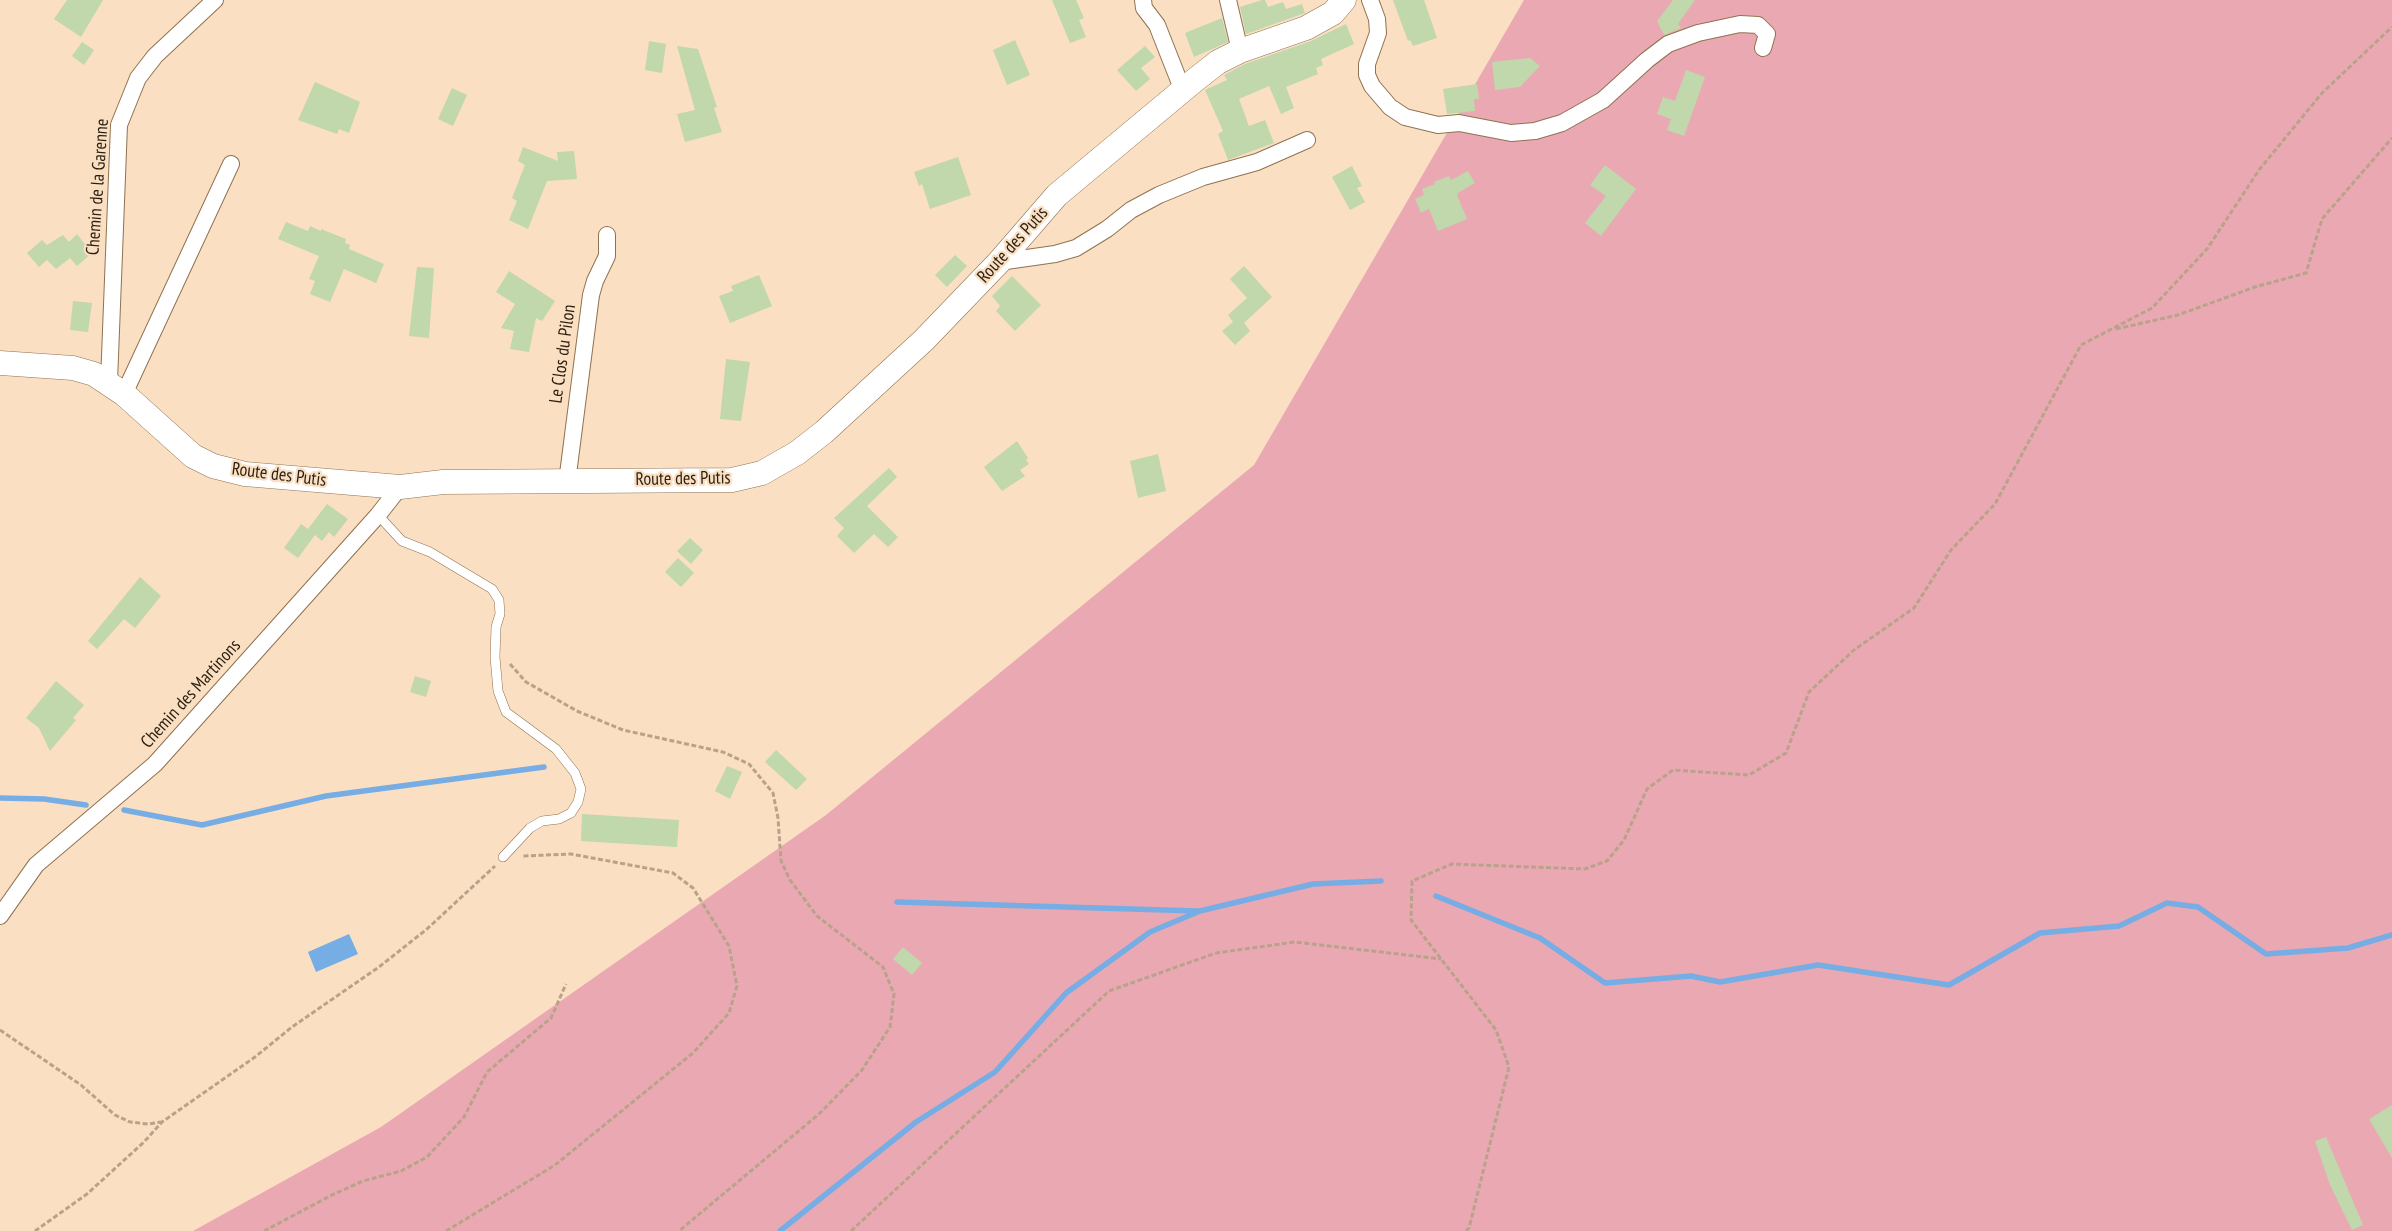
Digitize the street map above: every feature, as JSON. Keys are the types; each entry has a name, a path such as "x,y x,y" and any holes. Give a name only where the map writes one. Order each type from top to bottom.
{"street":[{"name":"Chemin de la Garenne","path":"116,388 119,125 138,78 155,56 215,0"},
{"path":"1143,0 1144,8 1157,25 1183,91"},
{"path":"1228,0 1240,51"},
{"name":"Route des Putis","path":"0,363 73,368 94,374 116,388 193,456 213,466 245,474 400,487 443,482 732,480 762,473 796,453 824,432 924,340 999,262 1057,195 1097,160 1218,62 1240,51 1306,28 1333,12 1344,0"},
{"path":"1370,0 1377,19 1378,33 1367,64 1367,75 1372,86 1390,107 1406,117 1438,125 1459,123 1511,133 1535,132 1562,124 1603,100 1647,60 1668,44 1698,33 1740,24 1758,25 1767,34 1763,48"},
{"path":"999,262 1055,254 1076,248 1107,229 1131,210 1159,195 1203,177 1257,162 1308,140"},
{"path":"116,388 231,164"},
{"name":"Le Clos du Pilon","path":"567,482 592,295 595,281 607,256 607,235"},
{"name":"Chemin des Martinons","path":"0,916 36,865 155,764 378,515 400,487"}],"lane":[{"path":"378,515 402,541 430,552 492,589 499,600 500,614 496,627 495,648 498,691 506,712 556,749 575,773 581,789 578,802 571,813 559,819 542,821 530,828 503,857"}],"path":[{"path":"1466,1231 1469,1228 1509,1067 1496,1030 1411,920 1412,881 1452,864 1585,869 1607,861 1624,840 1647,789 1673,770 1749,775 1786,753 1809,692 1854,650 1914,608 1951,550 1995,504 2081,345 2152,308 2206,249 2259,170 2322,93 2392,27"},
{"path":"2110,330 2178,315 2255,287 2306,274 2322,219 2392,138"},
{"path":"495,648 526,682 577,711 623,730 724,752 749,764 773,793 778,818 781,861 790,880 817,916 883,967 894,994 890,1027 862,1070 819,1114 679,1231"},
{"path":"34,1231 87,1194 144,1142 162,1122 255,1057 292,1027 379,968 469,892 503,857 571,854 673,873 693,888 729,946 737,986 729,1013 693,1053 555,1165 446,1231"},
{"path":"852,1231 1109,991 1216,953 1295,942 1441,959"},
{"path":"264,1231 332,1195 363,1181 401,1171 427,1157 464,1117 486,1072 551,1018 566,984"},
{"path":"0,1030 81,1085 115,1115 130,1122 148,1124 162,1122"}],"shaded area":[{"path":"1524,0 2392,0 2392,1231 193,1231 381,1127 826,815 1254,465"}],"water":[{"path":"349,934 358,954 316,972 308,952"}],"building":[{"path":"67,0 103,0 81,37 54,19"},
{"path":"1052,0 1076,0 1084,18 1079,20 1086,37 1070,43"},
{"path":"1265,0 1268,7 1283,2 1286,9 1302,4 1305,13 1246,34 1240,7"},
{"path":"1393,0 1424,0 1437,38 1413,46 1410,40 1408,41"},
{"path":"1673,0 1695,0 1678,24 1681,28 1664,35 1657,21"},
{"path":"1222,18 1228,42 1194,57 1185,33"},
{"path":"1346,24 1354,44 1321,59 1323,65 1316,68 1318,74 1286,87 1294,108 1281,114 1269,86 1239,99 1249,126 1265,120 1274,143 1228,160 1218,134 1223,131 1205,90 1227,80 1224,75 1245,64 1311,41"},
{"path":"1015,40 1030,75 1007,85 993,50"},
{"path":"649,41 666,44 662,73 645,70"},
{"path":"82,42 94,50 84,65 72,56"},
{"path":"677,46 698,49 717,107 714,108 722,132 685,142 677,114 695,110"},
{"path":"1145,46 1155,57 1141,68 1150,79 1136,91 1117,70"},
{"path":"1530,58 1540,66 1520,87 1495,90 1492,62"},
{"path":"1686,70 1705,77 1684,136 1667,130 1671,119 1657,114 1663,97 1675,101"},
{"path":"315,82 360,102 349,133 339,129 337,134 298,120"},
{"path":"1477,84 1479,99 1474,99 1475,111 1447,114 1443,89"},
{"path":"452,88 467,95 453,126 438,119"},
{"path":"523,147 558,161 557,152 574,151 577,179 547,181 528,229 509,220 517,201 512,198 525,165 518,161"},
{"path":"958,157 971,195 930,209 922,184 919,186 914,172"},
{"path":"1605,165 1636,189 1601,236 1585,223 1606,196 1590,185"},
{"path":"1352,166 1362,186 1357,188 1365,202 1350,210 1332,177"},
{"path":"1468,171 1475,183 1457,195 1467,219 1438,231 1429,209 1421,213 1415,199 1424,195 1422,189 1435,184 1434,182 1449,176 1451,180"},
{"path":"286,222 308,231 310,226 321,231 321,229 346,239 345,243 350,245 349,249 384,264 376,283 344,269 330,302 310,294 315,281 309,279 319,256 278,239"},
{"path":"77,234 92,253 77,266 70,258 56,269 47,260 39,267 27,253 42,240 47,245 63,235 69,242"},
{"path":"955,255 967,266 947,287 935,275"},
{"path":"1244,266 1272,297 1244,323 1250,331 1235,345 1222,331 1233,322 1228,315 1247,298 1230,279"},
{"path":"417,267 434,268 429,338 409,336"},
{"path":"509,271 555,301 542,321 536,318 529,352 510,349 514,331 501,328 515,304 496,292"},
{"path":"759,275 772,306 730,323 719,296 733,291 731,286"},
{"path":"1012,276 1041,305 1015,331 996,311 1000,306 992,296"},
{"path":"73,301 92,303 88,332 70,330"},
{"path":"726,359 750,362 741,421 720,419"},
{"path":"1017,441 1028,458 1026,460 1029,464 1020,470 1025,476 1002,491 984,467"},
{"path":"1158,454 1166,491 1138,498 1130,461"},
{"path":"889,468 897,477 867,506 898,537 888,547 874,534 854,553 837,536 844,528 834,518"},
{"path":"327,504 348,519 334,537 329,532 322,541 315,535 298,558 284,548 301,524 308,529"},
{"path":"690,538 703,550 691,564 677,551"},
{"path":"678,558 694,573 681,587 665,572"},
{"path":"140,577 161,596 135,628 124,619 97,649 88,641"},
{"path":"415,676 431,681 426,697 410,692"},
{"path":"56,681 84,705 73,718 76,720 50,751 39,728 26,718"},
{"path":"776,750 807,779 796,790 765,762"},
{"path":"727,766 742,772 730,799 715,791"},
{"path":"582,814 679,820 677,847 581,841"},
{"path":"903,947 922,963 912,975 893,959"},
{"path":"2392,1105 2392,1158 2369,1119"},
{"path":"2326,1137 2363,1225 2352,1230 2330,1185 2315,1141"}],"waterway":[{"path":"124,810 202,825 326,796 544,767"},
{"path":"0,798 44,799 86,805"},
{"path":"780,1231 916,1122 995,1072 1066,993 1150,932 1200,911 1313,884 1381,881"},
{"path":"1436,896 1540,938 1605,983 1691,976 1720,982 1818,965 1949,985 2040,933 2119,926 2167,903 2198,907 2266,954 2348,948 2392,935"},
{"path":"897,902 1198,911"}]}
